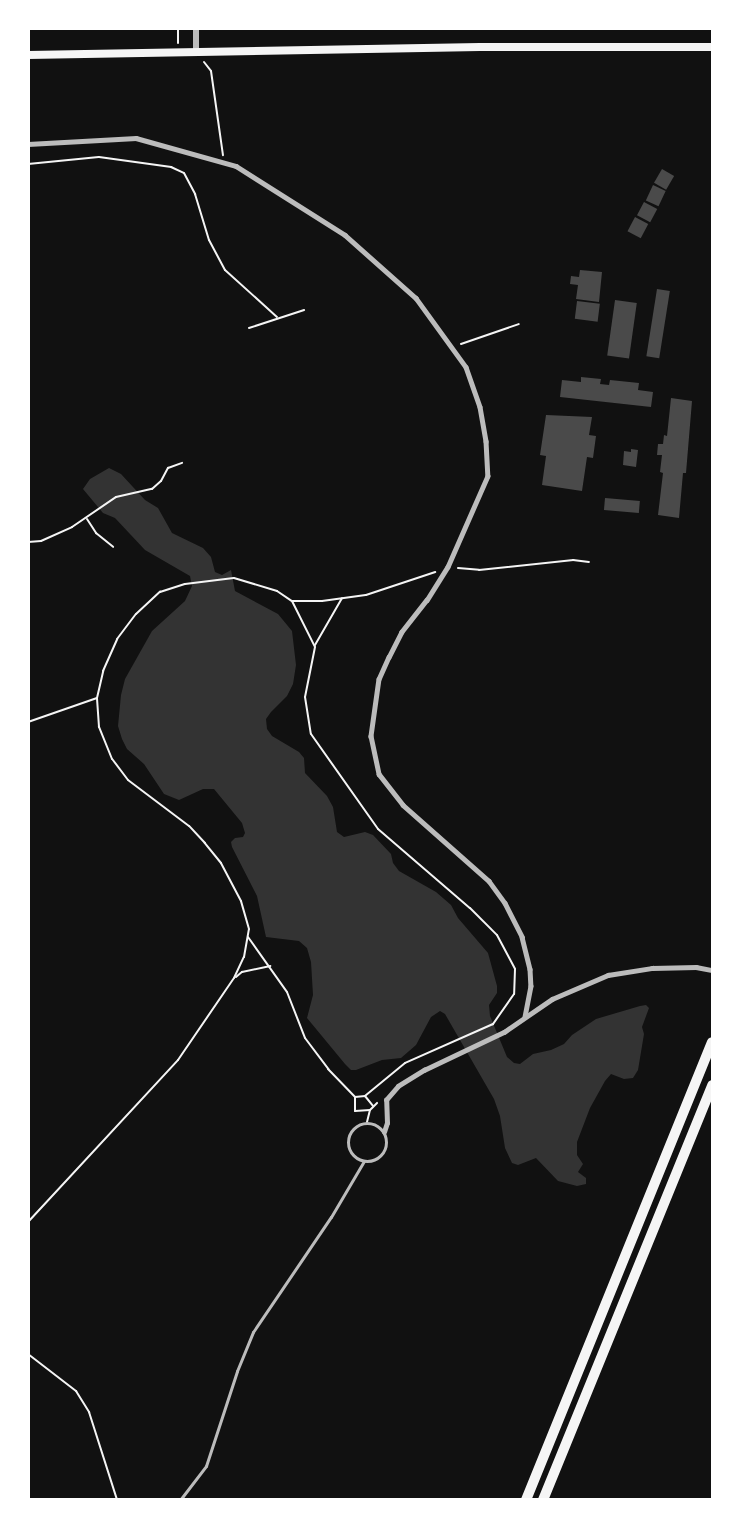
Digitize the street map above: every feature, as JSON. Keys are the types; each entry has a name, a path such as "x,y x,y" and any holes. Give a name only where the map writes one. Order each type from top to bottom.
{"highway":[{"path":"525,1500 712,1042"},
{"path":"543,1500 712,1085"}],"main road":[{"path":"28,55 480,47 712,47"}],"street":[{"path":"196,28 196,53"},
{"path":"28,144 136,138 224,161 345,235 416,298 466,367 480,407 488,476 448,567 427,600 402,632 379,679 371,736 379,774 403,805 489,881 505,903 522,937 530,969 531,986 525,1016"},
{"path":"384,1132 387,1123 386,1100 393,1090 424,1070 464,1053 504,1032 552,999 608,975 652,968 696,967 712,970"}],"lane":[{"path":"367,1122 375,1124 384,1132 386,1143 382,1154 373,1160 364,1161 351,1153 348,1141 352,1130 367,1122"},
{"path":"180,1500 206,1466 237,1371 253,1332 331,1217 364,1161"},
{"path":"712,1283 712,1290"}],"path":[{"path":"211,71 224,161"},
{"path":"28,164 99,157 171,167 184,173 195,194 209,240 225,270 277,317"},
{"path":"249,328 304,310"},
{"path":"453,347 519,324"},
{"path":"28,542 48,538 87,519 116,497 152,489 168,468 182,464"},
{"path":"87,519 96,533 113,547"},
{"path":"292,601 366,595 402,585 448,567 480,570 562,560 589,562"},
{"path":"28,1222 178,1060 234,978 248,937 249,929 241,901 221,863 189,826 128,780 112,759 99,727 97,698 103,671 117,639 136,614 160,592 185,584 234,578 276,591 292,601 315,646"},
{"path":"342,598 315,646 305,697 311,734 378,829 470,908 497,935 515,969 514,994 493,1024 405,1063 365,1096 355,1097"},
{"path":"28,722 97,698"},
{"path":"248,937 287,992 305,1038 328,1069 355,1097 355,1111 370,1110"},
{"path":"234,978 242,972 270,966"},
{"path":"365,1096 373,1106 367,1122"},
{"path":"28,1354 76,1391 89,1412 117,1500"}],"shaded area":[{"path":"109,468 121,474 145,500 158,508 172,533 203,548 211,557 215,572 222,575 231,570 235,591 278,614 292,631 296,665 293,684 287,696 266,719 267,729 272,736 299,752 304,758 305,773 327,796 333,807 337,832 344,837 365,832 373,835 391,854 393,863 399,871 436,892 451,905 458,918 488,953 497,986 497,993 489,1005 490,1016 507,1057 514,1063 520,1064 533,1054 564,1044 572,1035 596,1019 640,1006 646,1005 649,1008 642,1027 644,1034 638,1070 633,1078 624,1079 611,1074 605,1081 590,1108 577,1142 577,1155 583,1164 578,1172 586,1178 586,1184 577,1186 558,1181 536,1158 518,1165 512,1163 505,1148 500,1116 494,1099 445,1014 440,1011 431,1017 416,1045 401,1058 382,1060 351,1070 307,1018 313,995 311,962 307,948 299,941 266,937 257,896 232,847 231,842 235,838 243,837 245,833 242,823 214,789 203,789 179,800 164,794 144,764 127,749 118,726 125,679 152,631 185,601 192,586 190,576 145,550 115,518 103,513 83,489 90,479"}],"building":[{"path":"662,169 674,176 666,190 654,183"},
{"path":"653,185 666,191 659,206 646,200"},
{"path":"644,202 657,209 650,222 637,215"},
{"path":"635,217 648,224 641,238 627,231"},
{"path":"580,270 602,272 599,302 576,299 578,285 570,284 571,276 579,277"},
{"path":"657,289 670,291 659,358 646,356"},
{"path":"615,300 637,303 629,359 607,355"},
{"path":"577,301 600,304 598,322 575,319"},
{"path":"581,377 601,379 600,384 609,385 610,380 639,383 638,390 653,392 651,407 560,397 562,380 581,382"},
{"path":"671,398 692,401 686,473 683,473 679,518 658,515 663,473 660,472 662,455 657,455 658,444 663,444 664,435 667,436"},
{"path":"546,415 592,417 589,435 596,436 593,458 587,457 582,491 542,485 546,456 540,455"},
{"path":"631,449 638,450 636,467 623,465 624,451 631,452"},
{"path":"605,498 640,501 639,513 604,510"}]}
